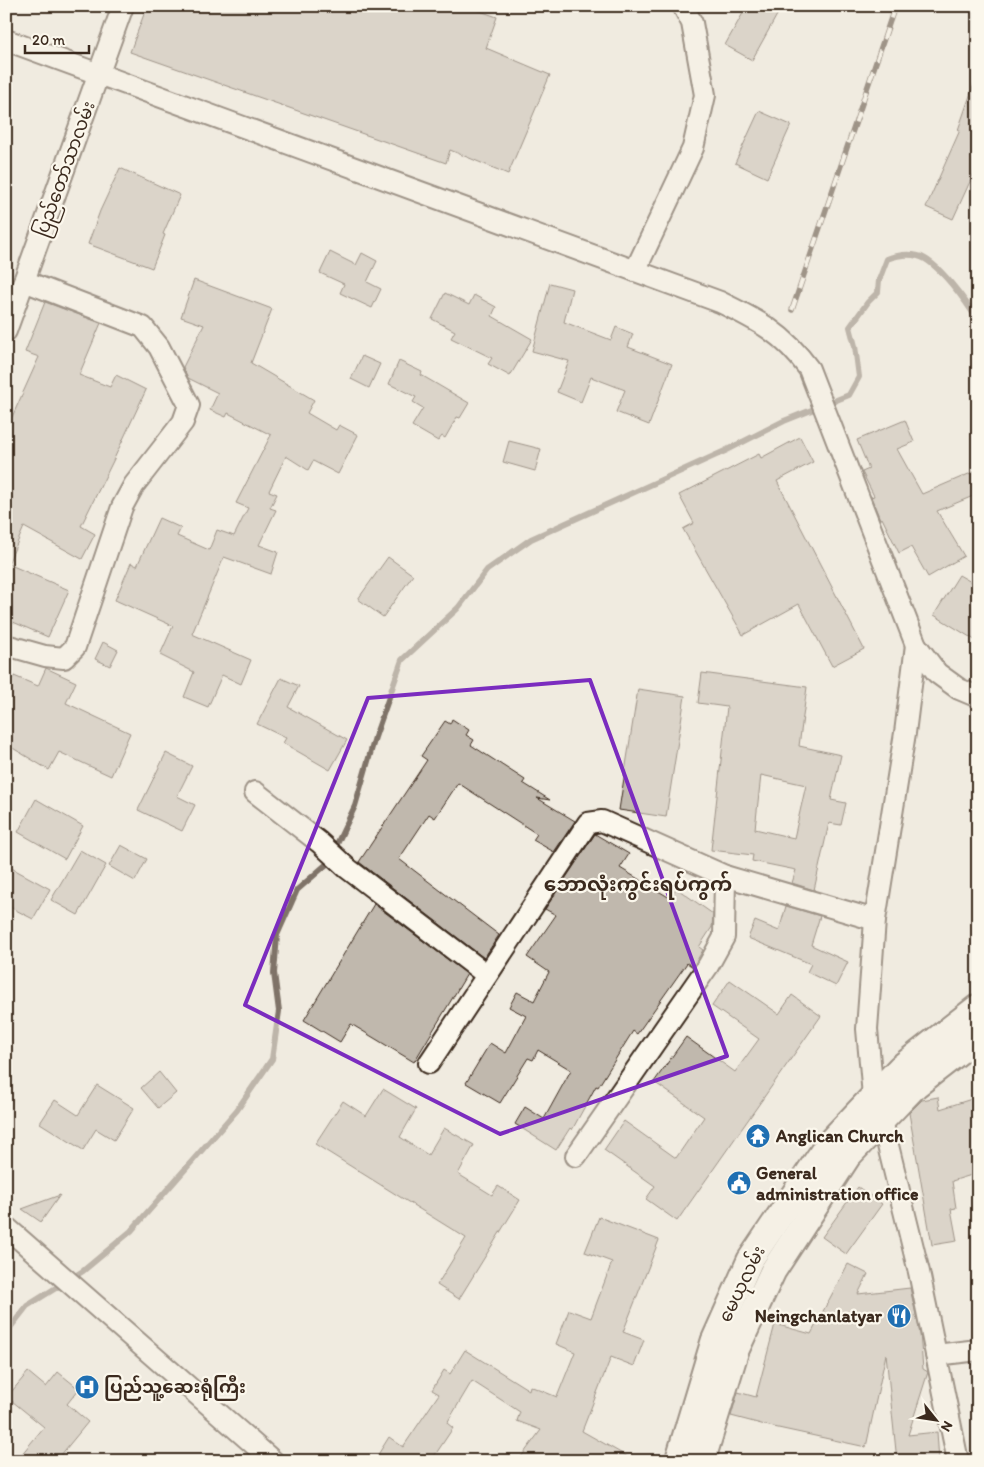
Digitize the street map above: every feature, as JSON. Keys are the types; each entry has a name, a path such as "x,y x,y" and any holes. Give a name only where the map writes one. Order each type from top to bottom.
{"main road":[{"name":"မေယုလမ်း","path":"678,1461 714,1341 750,1260 828,1144 900,1068 978,1007"},
{"name":"မေယုလမ်း","path":"702,1461 736,1350 773,1271 848,1156 915,1086 978,1037"}],"street":[{"name":"ပြည်တော်သာလမ်း","path":"6,331 123,6"},
{"path":"635,271 693,148 705,95 692,23 683,6"},
{"path":"6,40 720,302 757,320 785,340 809,368 916,645 937,674 959,689 978,697"},
{"path":"6,645 45,656 64,658 75,647 122,507 134,485 183,422 189,405 159,347 143,326 24,281"},
{"path":"916,645 906,733 875,920 867,1029 873,1096 882,1121 919,1272 958,1461"},
{"path":"255,792 318,842 347,868 487,975"},
{"path":"429,1062 588,823 602,821 725,876 875,920"},
{"path":"576,1156 708,966 724,937 725,876"},
{"path":"13,1232 273,1461"},
{"path":"936,1355 978,1350"}],"highlighted area":[{"path":"590,680 727,1056 500,1134 245,1005 368,698"}],"building":[{"path":"147,6 466,6 497,17 486,48 550,75 508,174 450,150 446,163 130,52"},
{"path":"747,6 782,6 752,60 725,45"},
{"path":"975,81 978,81 978,164 953,219 926,207 960,130 958,130"},
{"path":"759,111 791,125 767,178 735,163"},
{"path":"120,168 180,195 163,234 165,235 152,268 88,244 100,211"},
{"path":"330,252 356,265 362,253 377,261 367,282 381,289 372,308 340,293 344,284 320,273"},
{"path":"194,280 272,309 251,363 314,400 307,413 336,430 339,425 358,435 338,474 313,461 308,470 286,456 269,491 277,494 270,508 276,510 259,545 278,552 271,574 224,557 192,634 251,660 241,684 222,675 208,707 184,697 194,672 160,655 173,626 115,600 131,563 137,566 159,518 181,528 177,536 209,550 217,530 234,536 248,508 236,503 271,435 228,413 226,417 210,410 218,393 188,378 183,367 204,325 181,317"},
{"path":"550,283 572,289 564,322 611,340 616,327 633,334 628,347 672,364 649,425 616,412 625,390 591,377 581,402 557,392 569,361 532,351"},
{"path":"445,293 469,305 474,295 496,307 492,316 532,339 510,376 488,364 492,358 451,338 455,331 432,319"},
{"path":"45,302 101,323 79,375 110,387 116,375 146,390 81,526 95,534 82,559 24,527 8,564 69,590 48,637 6,619 6,415 12,417 39,357 25,352"},
{"path":"362,356 380,364 369,388 351,379"},
{"path":"399,361 422,372 421,375 469,403 460,418 457,417 445,438 442,436 438,441 412,426 423,408 413,402 416,397 389,384"},
{"path":"905,420 914,442 897,449 922,494 978,470 978,494 937,511 964,556 928,577 911,547 899,553 882,518 880,519 871,497 874,496 862,472 869,469 857,440"},
{"path":"800,437 813,462 777,481 864,649 832,666 799,604 743,635 683,529 694,523 679,495 759,454 761,458"},
{"path":"509,441 541,449 535,471 503,462"},
{"path":"388,557 413,575 383,617 358,599"},
{"path":"959,575 978,586 978,642 934,615"},
{"path":"103,642 118,650 110,666 95,659"},
{"path":"46,668 76,682 66,703 130,733 111,776 59,752 49,770 6,744 6,692 14,676 38,686"},
{"path":"702,673 807,687 799,746 841,755 831,800 846,803 841,825 829,823 814,890 792,883 796,870 752,861 753,855 711,850 727,707 698,703","holes":["761,775 806,785 794,838 755,829"]},
{"path":"281,678 299,686 288,707 347,740 330,770 283,743 286,738 257,724"},
{"path":"638,689 685,696 666,817 619,810"},
{"path":"452,719 469,730 466,735 474,740 471,745 525,780 523,783 550,800 537,798 575,821 554,852 533,840 537,834 458,783 435,818 429,814 399,859 499,935 484,958 359,862 427,760 421,756 445,721 450,724"},
{"path":"166,753 192,766 177,796 195,805 182,831 138,810"},
{"path":"36,799 83,826 65,859 18,832"},
{"path":"595,834 629,854 620,868 670,898 676,888 713,914 712,927 699,947 703,950 693,967 687,963 637,1034 633,1031 598,1087 596,1086 572,1130 570,1128 556,1150 515,1124 525,1107 544,1119 571,1070 538,1050 533,1060 528,1058 500,1103 466,1083 490,1043 506,1053 526,1016 509,1007 517,992 534,1001 549,972 527,957 556,915 545,909"},
{"path":"121,845 147,859 135,881 109,866"},
{"path":"80,850 106,865 78,915 51,900"},
{"path":"6,865 50,889 33,919 6,905"},
{"path":"374,904 467,974 414,1062 351,1024 340,1042 304,1020"},
{"path":"786,906 820,916 811,945 848,962 836,986 807,972 811,964 748,938 755,921 779,931"},
{"path":"730,980 779,1014 792,995 821,1016 677,1221 646,1199 655,1186 604,1150 624,1121 676,1158 704,1117 654,1082 686,1037 735,1072 759,1039 712,1006"},
{"path":"159,1072 176,1093 158,1108 141,1088"},
{"path":"97,1085 134,1108 114,1140 96,1129 83,1150 40,1123 55,1100 78,1115"},
{"path":"383,1089 416,1109 400,1137 428,1155 444,1128 474,1145 458,1174 492,1195 498,1186 520,1200 459,1299 437,1285 466,1238 315,1144 343,1101 366,1116"},
{"path":"938,1097 940,1109 978,1097 978,1173 952,1181 956,1208 951,1209 957,1241 932,1245 909,1113 922,1100"},
{"path":"858,1187 882,1204 846,1254 822,1237"},
{"path":"60,1195 41,1222 22,1209"},
{"path":"599,1217 659,1240 623,1332 644,1340 634,1366 611,1357 582,1431 635,1461 518,1461 541,1430 517,1421 520,1412 472,1381 447,1423 453,1428 431,1461 374,1461 389,1437 403,1447 439,1394 432,1390 444,1370 450,1374 465,1350 529,1390 530,1386 557,1397 575,1352 556,1344 569,1310 591,1318 612,1262 585,1252"},
{"path":"848,1264 868,1274 858,1294 910,1288 920,1333 923,1369 928,1372 908,1435 937,1432 939,1461 897,1461 886,1354 866,1447 731,1416 738,1392 756,1397 775,1324 811,1334"},
{"path":"28,1372 46,1387 58,1372 79,1389 67,1404 88,1422 56,1461 16,1461 44,1427 7,1397"}],"waterway":[{"path":"6,1333 27,1306 83,1271 131,1231 237,1110 272,1059 279,1011 274,973 277,935 297,890 328,863 355,806 375,737 402,660 458,608 487,570 531,539 725,451 784,421 849,395 859,377 855,346 850,327 868,302 878,292 879,280 887,259 906,255 914,255 926,259 943,274 978,321"}],"railway":[{"path":"792,310 895,6"}],"place":[{"name":"Anglican Church","path":"758,1136"},
{"name":"General administration office","path":"739,1183"},
{"name":"Neingchanlatyar","path":"899,1316"},
{"name":"ပြည်သူ့ဆေးရုံကြီး","path":"87,1387"}],"district":[{"name":"ဘောလုံးကွင်းရပ်ကွက်","path":"638,884"}]}
